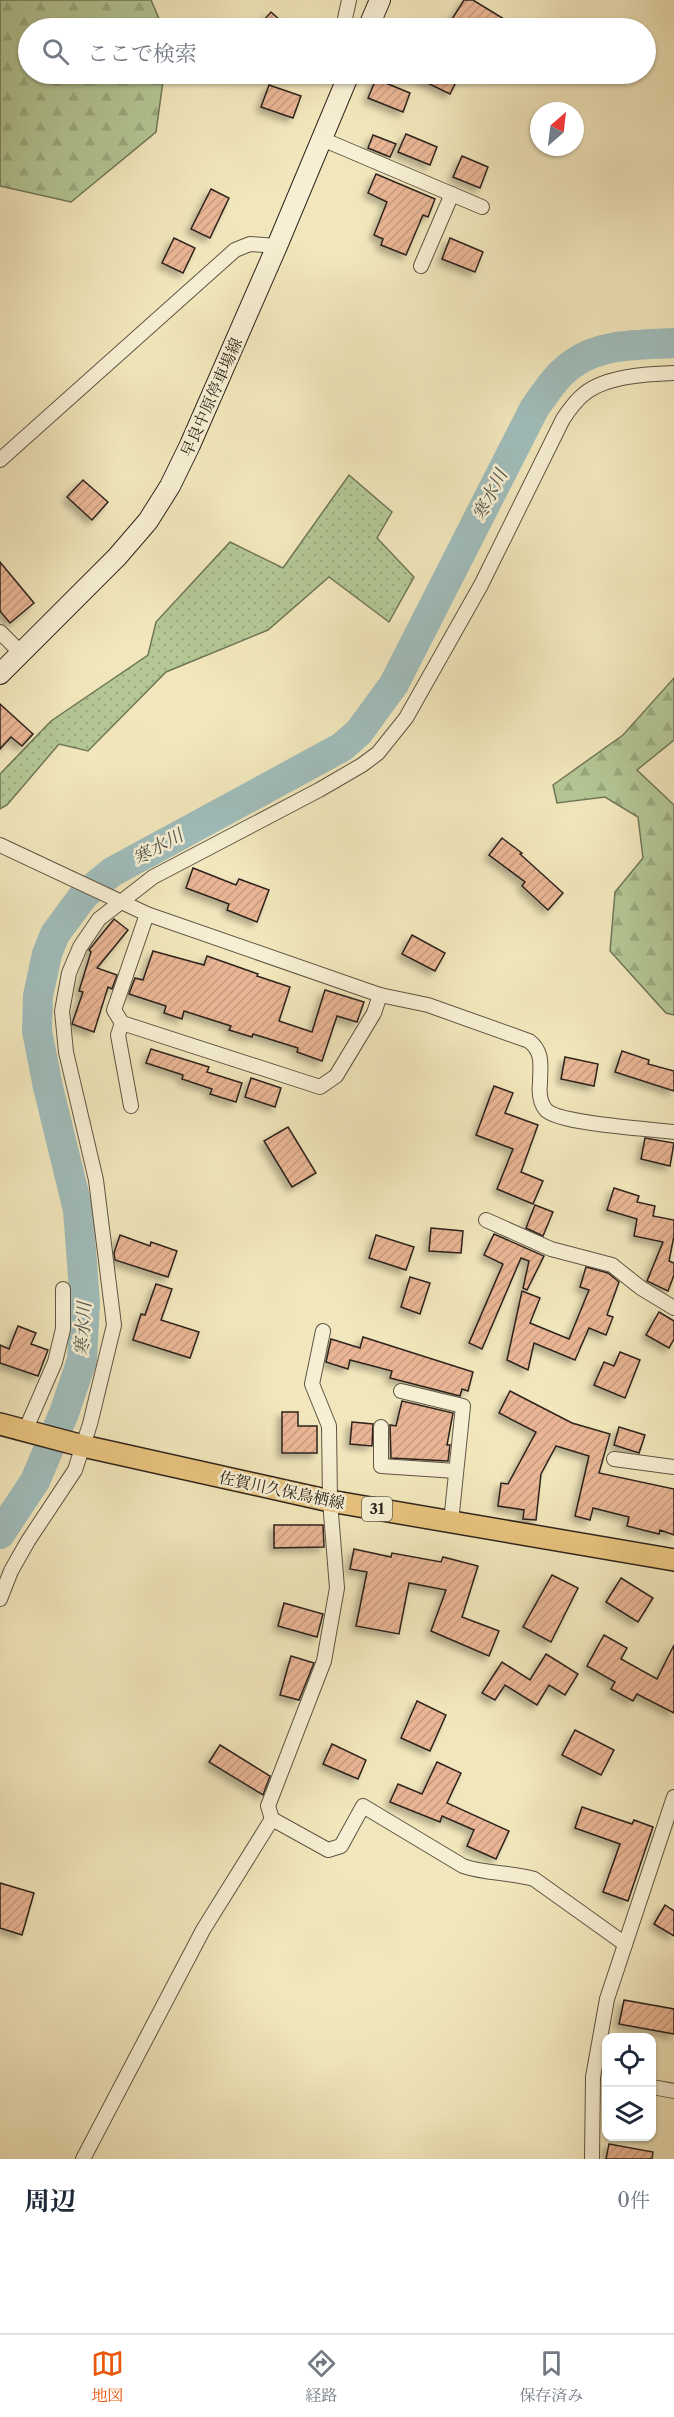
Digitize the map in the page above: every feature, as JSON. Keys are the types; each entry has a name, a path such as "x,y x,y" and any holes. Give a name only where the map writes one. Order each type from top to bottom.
{"main road":[{"path":"372,18 380,0"},
{"name":"早良中原停車場線","path":"0,674 117,557 148,521 171,486 277,246 345,84"},
{"name":"佐賀川久保鳥栖線","path":"0,1424 83,1446 330,1501 674,1560"}],"street":[{"path":"345,18 349,0"},
{"path":"322,139 482,207"},
{"path":"421,266 452,194"},
{"path":"0,460 235,250 250,244 277,246"},
{"path":"0,1599 11,1571 28,1541 75,1470 114,1325 96,1180 66,1052 62,1011 69,973 80,946 99,919 119,901 153,877 319,790 378,753 406,718 481,585 562,419 574,403 586,392 604,384 625,378 674,373"},
{"path":"0,632 21,653"},
{"path":"0,845 147,914 380,995 428,1005 529,1041 537,1047 540,1056 539,1095 546,1110 563,1119 674,1132"},
{"path":"147,914 114,1010 122,1023 320,1087 336,1076 374,1013 380,995"},
{"path":"122,1023 118,1035 131,1106"},
{"path":"486,1220 550,1250 612,1265 674,1308"},
{"path":"25,1431 55,1362 63,1329 63,1289"},
{"path":"323,1331 312,1384 328,1426 330,1501 337,1588 324,1661 268,1806 272,1819 328,1850 341,1846 363,1806 463,1866 475,1871 534,1879 625,1944"},
{"path":"401,1391 463,1406 451,1522"},
{"path":"381,1427 381,1466 456,1471"},
{"path":"614,1459 674,1467"},
{"path":"592,2159 607,1999 674,1797"},
{"path":"83,2159 203,1930 272,1819"},
{"path":"656,2088 674,2091"}],"green space":[{"path":"0,0 151,0 159,18 18,18 18,84 163,84 156,132 71,202 0,186"},
{"path":"349,475 392,512 377,538 414,577 389,622 329,577 268,630 166,672 88,751 59,744 7,805 0,809 0,774 51,721 148,655 156,622 230,542 283,568"},
{"path":"674,678 674,740 637,770 674,805 674,1015 666,1013 610,951 615,892 643,858 638,817 605,797 557,803 553,785 623,735"}],"building":[{"path":"464,0 473,0 502,18 453,18"},
{"path":"271,12 278,18 266,18"},
{"path":"374,84 388,84 410,93 403,112 368,98"},
{"path":"430,84 455,84 450,94"},
{"path":"269,85 301,96 293,118 261,107"},
{"path":"406,134 437,147 430,165 398,152"},
{"path":"373,135 396,144 390,157 368,148"},
{"path":"462,156 488,167 480,188 453,177"},
{"path":"376,174 435,199 428,217 423,215 406,255 381,245 383,239 374,235 387,202 368,193"},
{"path":"211,189 229,198 210,238 191,229"},
{"path":"174,238 195,248 183,273 162,263"},
{"path":"450,238 483,252 475,272 442,259"},
{"path":"83,480 108,502 92,520 67,497"},
{"path":"0,562 34,603 10,623 0,611"},
{"path":"0,704 33,734 22,746 11,737 0,749"},
{"path":"502,838 522,853 520,854 563,893 548,910 522,886 525,882 489,855"},
{"path":"193,868 236,885 239,879 269,890 257,922 227,910 229,904 186,888"},
{"path":"114,919 128,930 97,968 117,975 112,989 108,987 94,1032 72,1024 83,992 79,991 91,952 89,950"},
{"path":"412,935 445,953 435,971 402,954"},
{"path":"153,951 204,965 207,956 290,987 279,1021 312,1032 325,990 364,1002 357,1022 337,1016 322,1061 297,1052 298,1048 253,1034 252,1037 229,1030 231,1026 184,1011 182,1019 164,1013 166,1006 129,994 135,978 143,980"},
{"path":"151,1049 209,1067 207,1072 242,1083 236,1102 210,1094 212,1089 182,1079 183,1075 146,1063"},
{"path":"622,1051 649,1060 648,1064 674,1071 674,1091 615,1072"},
{"path":"565,1057 598,1064 594,1086 561,1079"},
{"path":"251,1078 281,1088 275,1107 245,1097"},
{"path":"494,1086 513,1093 505,1113 538,1125 521,1172 543,1181 533,1204 497,1189 513,1149 476,1135"},
{"path":"288,1127 316,1173 292,1187 264,1141"},
{"path":"645,1138 674,1143 670,1166 641,1159"},
{"path":"614,1188 639,1196 637,1202 655,1206 653,1216 674,1220 674,1236 669,1261 674,1263 674,1275 668,1291 647,1281 663,1242 634,1236 637,1219 607,1210"},
{"path":"535,1205 553,1212 543,1236 526,1228"},
{"path":"431,1228 463,1231 461,1253 429,1251"},
{"path":"494,1234 544,1256 527,1290 523,1288 529,1261 521,1258 482,1349 469,1343 503,1264 484,1255"},
{"path":"120,1235 150,1246 151,1242 177,1251 168,1277 115,1260 114,1253"},
{"path":"376,1235 414,1247 406,1270 369,1258"},
{"path":"586,1267 608,1273 619,1282 607,1315 613,1317 606,1335 589,1328 575,1360 534,1343 528,1370 507,1360 522,1291 540,1298 530,1323 569,1339 589,1290 580,1287"},
{"path":"410,1277 430,1283 420,1314 401,1307"},
{"path":"156,1284 172,1289 161,1320 199,1332 190,1358 133,1340 141,1314 145,1315"},
{"path":"659,1312 674,1321 674,1339 669,1348 646,1335"},
{"path":"18,1326 36,1333 31,1344 48,1350 38,1376 0,1363 0,1345 9,1349"},
{"path":"363,1337 473,1372 468,1391 462,1389 460,1396 390,1378 392,1371 350,1360 348,1369 326,1362 331,1339 360,1348"},
{"path":"620,1352 640,1360 625,1398 594,1385 604,1362 614,1366"},
{"path":"510,1391 572,1423 610,1434 599,1473 674,1489 674,1535 660,1530 659,1534 627,1526 629,1517 593,1508 590,1520 575,1516 589,1456 556,1446 541,1474 536,1520 523,1519 524,1510 498,1506 501,1483 508,1484 536,1432 499,1413"},
{"path":"402,1401 453,1413 447,1445 450,1445 448,1461 391,1458 390,1425 396,1426"},
{"path":"282,1412 298,1412 298,1426 317,1426 317,1453 282,1453"},
{"path":"352,1422 373,1424 372,1446 350,1444"},
{"path":"619,1427 645,1435 639,1453 614,1445"},
{"path":"274,1525 323,1525 324,1547 274,1548"},
{"path":"354,1549 391,1557 392,1553 441,1562 443,1557 478,1566 462,1617 499,1631 489,1656 431,1631 446,1590 409,1583 399,1634 356,1626 367,1572 350,1569"},
{"path":"552,1575 578,1588 551,1642 523,1627"},
{"path":"621,1578 653,1598 638,1622 606,1602"},
{"path":"284,1603 323,1614 317,1637 278,1626"},
{"path":"604,1635 627,1648 621,1659 657,1679 674,1645 674,1713 637,1694 633,1701 611,1689 615,1682 587,1666"},
{"path":"546,1654 578,1674 565,1695 549,1685 537,1705 505,1685 495,1700 482,1693 502,1662 530,1680"},
{"path":"291,1656 314,1663 299,1700 280,1695"},
{"path":"417,1701 446,1715 430,1751 401,1738"},
{"path":"575,1730 614,1750 601,1775 562,1755"},
{"path":"332,1744 366,1760 358,1779 323,1764"},
{"path":"220,1745 270,1776 263,1795 209,1762"},
{"path":"437,1762 461,1773 447,1803 509,1831 496,1859 467,1846 474,1830 442,1816 440,1822 390,1802 398,1784 422,1794"},
{"path":"582,1807 632,1824 634,1820 653,1827 628,1901 603,1892 620,1844 575,1828"},
{"path":"0,1883 34,1893 22,1935 0,1928"},
{"path":"665,1905 674,1911 674,1936 654,1924"},
{"path":"624,2000 674,2009 674,2034 619,2024"},
{"path":"609,2144 653,2152 652,2159 606,2159"}],"waterway":[{"name":"寒水川","path":"0,1534 35,1481 64,1413 82,1360 85,1303 78,1210 37,1031 38,996 47,954 55,934 84,895 112,872 342,747 359,732 394,684 534,409 552,384 562,372 585,356 622,346 674,343"}]}
